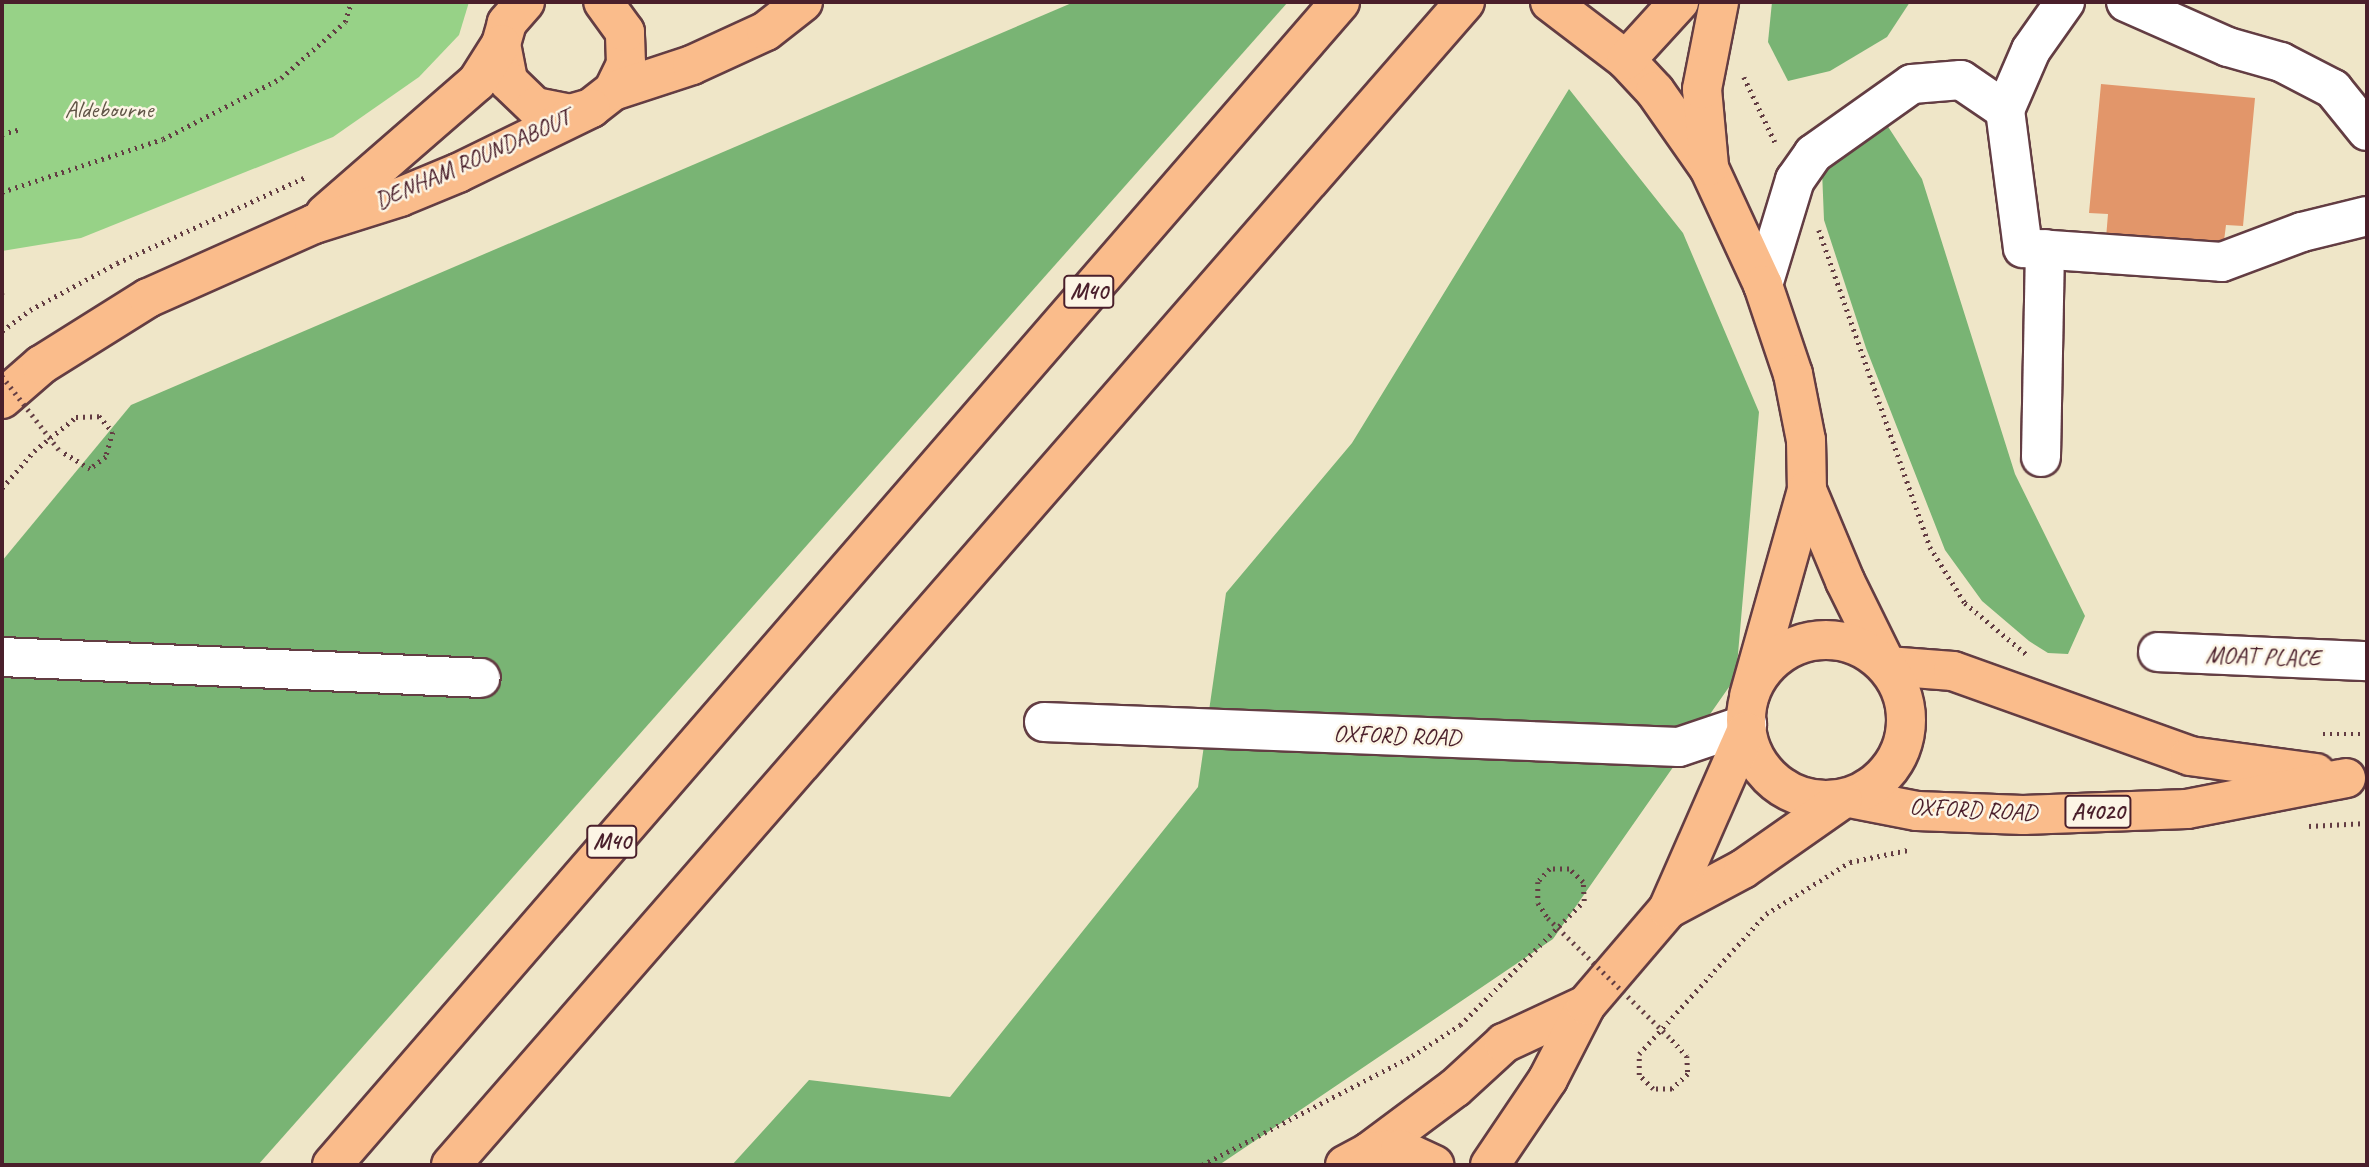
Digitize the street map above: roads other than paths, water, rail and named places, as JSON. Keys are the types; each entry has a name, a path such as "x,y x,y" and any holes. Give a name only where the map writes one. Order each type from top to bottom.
{"main road":[{"name":"DENHAM ROUNDABOUT","path":"314,224 477,82 501,44 507,23 524,2"},
{"path":"501,44 508,81 525,101 556,114 602,99 626,64 625,32 603,2"},
{"name":"DENHAM ROUNDABOUT","path":"2,399 41,365 148,298 314,224 400,197 602,99 692,65 766,31 803,2"},
{"name":"M40","path":"332,1165 1340,2"},
{"path":"451,1165 1465,2"},
{"path":"1550,2 1626,60 1655,91 1709,168 1763,285 1793,374 1806,440 1807,490 1747,717 1754,756 1770,778 1791,793 1816,800 1846,798"},
{"path":"1626,60 1679,2"},
{"path":"1709,168 1702,89 1716,17"},
{"path":"1668,909 1743,869 1846,798 1884,776 1906,736 1902,690 1845,582 1807,490"},
{"path":"1490,1165 1548,1079 1586,1005 1668,909 1747,717 1762,670 1783,651 1809,640 1837,639 1865,648 1887,666"},
{"name":"OXFORD ROAD","path":"1887,666 1953,671 2190,756 2356,778"},
{"name":"OXFORD ROAD","path":"1846,798 1917,811 1996,814 2188,809 2356,778"},
{"path":"1357,1158 1455,1088 1504,1043 1586,1005"},
{"path":"1357,1158 1400,1149 1435,1165"}],"street":[{"path":"2064,2 2031,50 2005,110 2023,248 2222,262 2302,232 2367,216"},
{"path":"2126,2 2228,47 2281,62 2333,89 2367,131"},
{"path":"1763,285 1795,180 1825,143 1912,84 1961,80 2005,110"},
{"path":"2041,457 2045,249"},
{"name":"MOAT PLACE","path":"2158,652 2367,661"},
{"path":"2,657 481,678"},
{"name":"OXFORD ROAD","path":"1044,722 1679,747 1747,717"}],"park label":[{"name":"Aldebourne","path":"109,110"}]}
